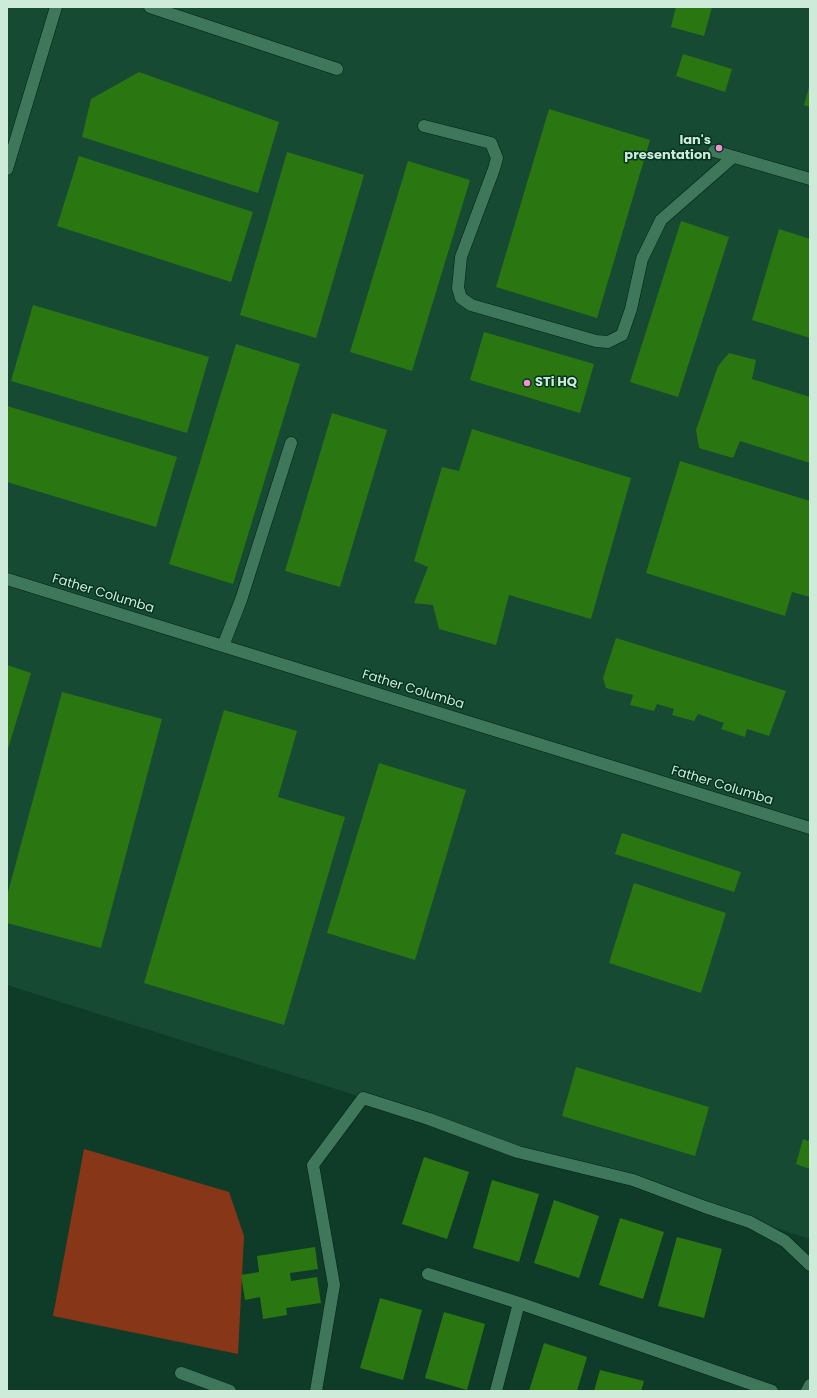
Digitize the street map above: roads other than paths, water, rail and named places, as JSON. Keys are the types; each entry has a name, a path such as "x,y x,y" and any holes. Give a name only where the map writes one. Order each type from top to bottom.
{"street":[{"path":"7,168 56,7"},
{"path":"150,7 337,69"},
{"path":"424,126 491,143 496,158 494,169 461,257 458,288 461,298 471,305 596,341 608,342 622,335 631,309 642,259 661,220 733,157"},
{"path":"714,151 810,179"},
{"path":"223,646 241,600 291,443"},
{"name":"Father Columba","path":"7,579 810,828"},
{"path":"316,1391 334,1285 312,1164 363,1098 429,1119 518,1152 633,1180 750,1222 785,1241 810,1265"},
{"path":"428,1274 519,1303 772,1391"},
{"path":"496,1391 519,1303"},
{"path":"181,1373 230,1391"},
{"path":"807,1391 810,1384"}],"place":[{"name":"Ian's presentation","path":"719,148"},
{"name":"STi HQ","path":"527,383"}]}
